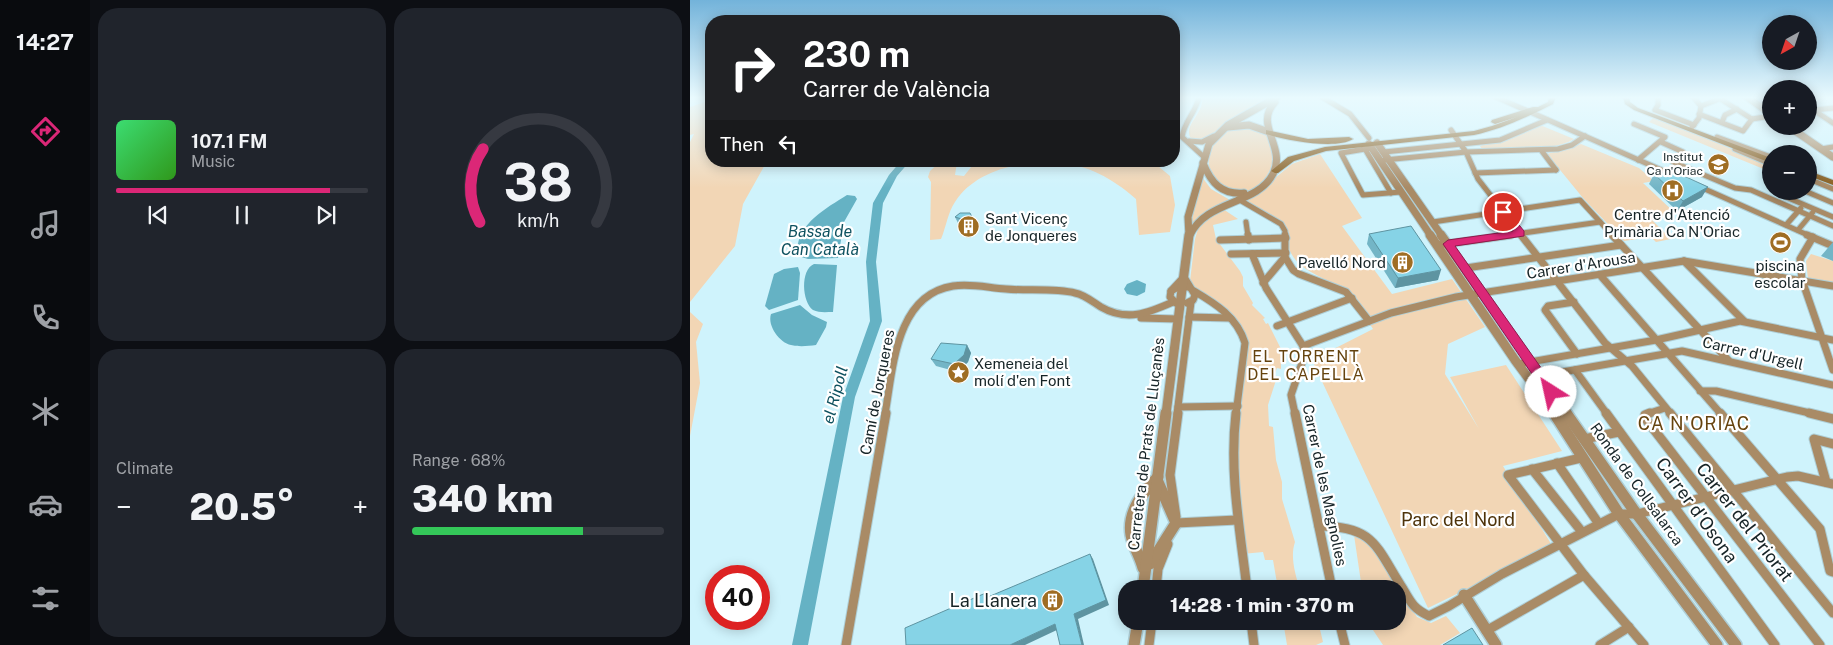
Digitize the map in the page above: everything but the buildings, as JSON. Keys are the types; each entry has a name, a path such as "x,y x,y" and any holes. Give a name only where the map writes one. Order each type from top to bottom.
{"main road":[{"path":"1275,171 1291,159 1325,150 1370,142 1492,130 1498,127"},
{"path":"1691,127 1762,156"},
{"path":"1691,127 1762,156"},
{"path":"1269,132 1284,138 1304,142 1370,142"},
{"path":"1817,178 1833,183"}],"street":[{"path":"1183,127 1182,136 1184,141 1196,148 1203,160 1209,178 1221,190 1232,194 1250,193"},
{"name":"Carretera de Prats de Lluçanès","path":"1181,303 1195,297 1188,288 1184,277 1189,238 1188,217 1209,144 1227,127"},
{"path":"1224,129 1228,127"},
{"path":"1259,127 1269,132"},
{"path":"1268,127 1274,139 1277,151 1275,171"},
{"path":"1359,127 1370,142 1391,193"},
{"path":"1384,157 1505,138 1530,127"},
{"path":"1564,127 1680,178"},
{"path":"1640,127 1683,152 1673,162 1735,188 1751,190 1833,226"},
{"path":"1734,127 1743,131 1746,127"},
{"path":"1453,133 1466,152 1478,179 1574,302 1611,348 1627,361 1833,614"},
{"path":"1182,136 1190,142 1196,143 1206,141 1217,135"},
{"path":"1801,135 1833,158"},
{"path":"1384,157 1566,148 1585,136"},
{"path":"1638,160 1663,139"},
{"path":"1370,142 1341,152 1363,195 1401,192"},
{"name":"Ronda de Collsalarca","path":"1370,142 1423,207 1637,514 1736,645"},
{"path":"1821,149 1833,147"},
{"path":"1475,173 1556,170 1541,150"},
{"name":"Ronda de Collsalarca","path":"1384,157 1401,192 1518,364 1548,404 1581,458 1619,514 1717,645"},
{"name":"Carretera de Prats de Lluçanès","path":"1189,238 1196,223 1212,212 1264,184 1275,171"},
{"path":"1817,180 1833,189"},
{"path":"1688,182 1833,246"},
{"path":"1817,196 1833,203"},
{"path":"1238,199 1281,224 1286,231 1286,255 1293,270 1343,290 1352,298 1370,321"},
{"path":"1433,222 1580,200 1729,361"},
{"path":"1793,200 1833,217"},
{"path":"1786,225 1803,206 1802,204"},
{"path":"1413,209 1423,207"},
{"path":"1798,230 1815,210 1818,210"},
{"path":"1246,222 1249,240"},
{"path":"1438,245 1600,222"},
{"path":"1813,237 1800,259 1802,280 1833,370"},
{"path":"1220,240 1286,238"},
{"path":"1466,268 1621,245"},
{"path":"1231,254 1286,255"},
{"path":"1252,254 1263,283 1303,346"},
{"path":"1263,283 1286,255"},
{"path":"1684,261 1744,321"},
{"name":"Carrer d'Arousa","path":"1303,346 1391,313 1456,297 1472,296 1684,261 1833,286"},
{"path":"1600,275 1820,529 1831,571"},
{"path":"1159,310 1184,277"},
{"name":"Camí de Jorqueres","path":"846,645 897,346 908,317 915,307 940,291 966,285 998,289 1073,292 1082,295 1105,309 1126,317 1178,319"},
{"name":"Carretera de Prats de Lluçanès","path":"1144,580 1178,319 1181,303 1188,288"},
{"path":"1171,292 1188,288 1222,309 1240,328 1246,343 1233,442 1237,520 1246,580"},
{"name":"Carretera de Prats de Lluçanès","path":"1157,580 1158,569 1176,529 1175,497 1170,485 1170,476 1190,317 1181,303 1170,297 1171,292"},
{"path":"1277,326 1352,298"},
{"path":"1574,302 1546,308 1546,312 1577,354"},
{"name":"Camí de Jorqueres","path":"1126,317 1150,314 1181,303"},
{"path":"1190,317 1230,318"},
{"path":"1518,364 1656,340 1744,321 1833,340"},
{"name":"Carrer de les Magnolies","path":"1303,346 1304,357 1291,395 1330,580"},
{"name":"Carrer d'Urgell","path":"1528,378 1667,352 1682,351 1833,385"},
{"name":"Carrer d'Osona","path":"1575,370 1775,645"},
{"path":"1700,391 1716,391 1833,419"},
{"path":"1178,406 1238,406"},
{"name":"Carrer del Priorat","path":"1665,408 1645,415 1645,418 1820,645"},
{"path":"1584,439 1620,432"},
{"path":"1830,483 1814,440 1833,444"},
{"path":"1581,458 1508,475 1584,575 1644,645"},
{"path":"1557,463 1599,524"},
{"path":"1532,469 1582,532"},
{"path":"1319,526 1353,528 1365,534 1371,540 1416,610 1429,616 1434,615 1464,595 1619,514 1637,514 1776,479 1798,476 1830,483"},
{"path":"1145,580 1152,557 1169,536 1176,523 1173,513 1160,490 1158,477"},
{"path":"1143,580 1142,558 1132,538 1132,524 1137,504 1158,477"},
{"path":"1176,523 1237,520"},
{"path":"1132,538 1142,547 1148,549 1155,547 1169,536"},
{"path":"1486,631 1584,575"},
{"path":"1464,595 1496,645"},
{"path":"1600,645 1629,627"},
{"path":"1134,645 1136,630"},
{"path":"1149,645 1151,630"},
{"path":"1252,630 1254,645"},
{"path":"1341,630 1345,645"}],"green space":[{"path":"690,127 705,127 705,167 764,167 743,204 735,246 690,302 690,142 694,134 690,135"},
{"path":"1190,127 1222,127 1206,138 1193,140 1189,132"},
{"path":"1247,127 1266,133 1273,146 1272,164 1263,181 1256,187 1240,193 1224,190 1219,186 1212,176 1209,163 1210,151 1213,145 1225,131 1231,128"},
{"path":"1534,127 1545,127 1574,139 1542,148 1482,149 1480,146"},
{"path":"1661,127 1679,127 1762,161 1762,168"},
{"path":"1581,144 1639,168 1654,181 1643,183 1675,213 1651,219 1671,239 1656,242 1651,237 1624,241 1583,198 1547,154"},
{"name":"Parc del Nord","path":"1320,154 1362,218 1342,226 1392,294 1452,279 1485,327 1448,344 1445,374 1479,429 1450,377 1506,365 1562,451 1503,466 1553,547 1428,608 1312,360 1373,329 1349,295 1334,284 1305,268 1291,254 1286,242 1283,226 1245,203 1292,164"},
{"path":"934,167 956,167 955,175 964,176 971,167 1010,167 985,176 963,191 953,206 941,239 930,240 931,182 928,177 930,171"},
{"path":"1082,167 1159,167 1170,176 1175,205 1170,232 1139,235 1136,199 1109,179"},
{"path":"1202,177 1211,189 1230,200 1209,210 1191,224 1195,203"},
{"path":"1223,209 1238,219 1213,225 1216,239 1240,271 1243,277 1243,286 1253,303 1252,305 1265,318 1263,319 1266,324 1268,323 1284,355 1281,358 1281,369 1277,368 1274,375 1277,377 1268,405 1269,426 1273,427 1276,460 1282,482 1282,499 1295,542 1293,559 1298,580 1276,580 1273,560 1265,560 1263,552 1242,554 1233,470 1245,343 1222,309 1192,285 1190,281 1195,239 1198,229 1204,222"},
{"path":"1811,254 1833,261 1833,283 1808,279 1806,261"},
{"path":"690,312 703,324 696,342 700,383 690,436"},
{"path":"1354,535 1360,535 1371,547 1393,580 1361,580"},
{"path":"1406,600 1417,617 1431,623 1446,616 1460,633 1440,645 1383,645 1373,630 1406,630"},
{"path":"1284,630 1320,630 1323,642 1316,645 1287,645"}],"water":[{"name":"Bassa de Can Català","path":"847,195 855,196 857,199 844,222 838,258 808,259 798,256 800,236 806,227 829,206"},
{"path":"814,264 837,265 833,312 820,312 813,310 809,306 804,286 806,273 809,267"},
{"path":"798,267 800,273 798,300 769,310 765,306 774,274 784,269"},
{"path":"1137,280 1146,284 1145,292 1137,296 1127,294 1124,289 1127,284"},
{"path":"800,305 812,315 827,322 816,345 794,346 787,344 775,333 771,324 771,314"}],"waterway":[{"name":"el Ripoll","path":"800,645 849,397 876,321 871,262 878,203 893,175 900,167"}],"place":[{"name":"Institut Ca n'Oriac","path":"1719,164"},
{"name":"Centre d'Atenció Primària Ca N'Oriac","path":"1672,191"},
{"name":"Sant Vicenç de Jonqueres","path":"969,227"},
{"name":"piscina escolar","path":"1780,242"},
{"name":"Pavelló Nord","path":"1402,262"},
{"name":"Xemeneia del molí d'en Font","path":"958,372"},
{"name":"La Llanera","path":"1053,600"}],"district":[{"name":"EL TORRENT DEL CAPELLÀ","path":"1306,365"},
{"name":"CA N'ORIAC","path":"1694,423"}],"route":[{"path":"1503,212 1520,233 1448,244 1551,392"}]}
